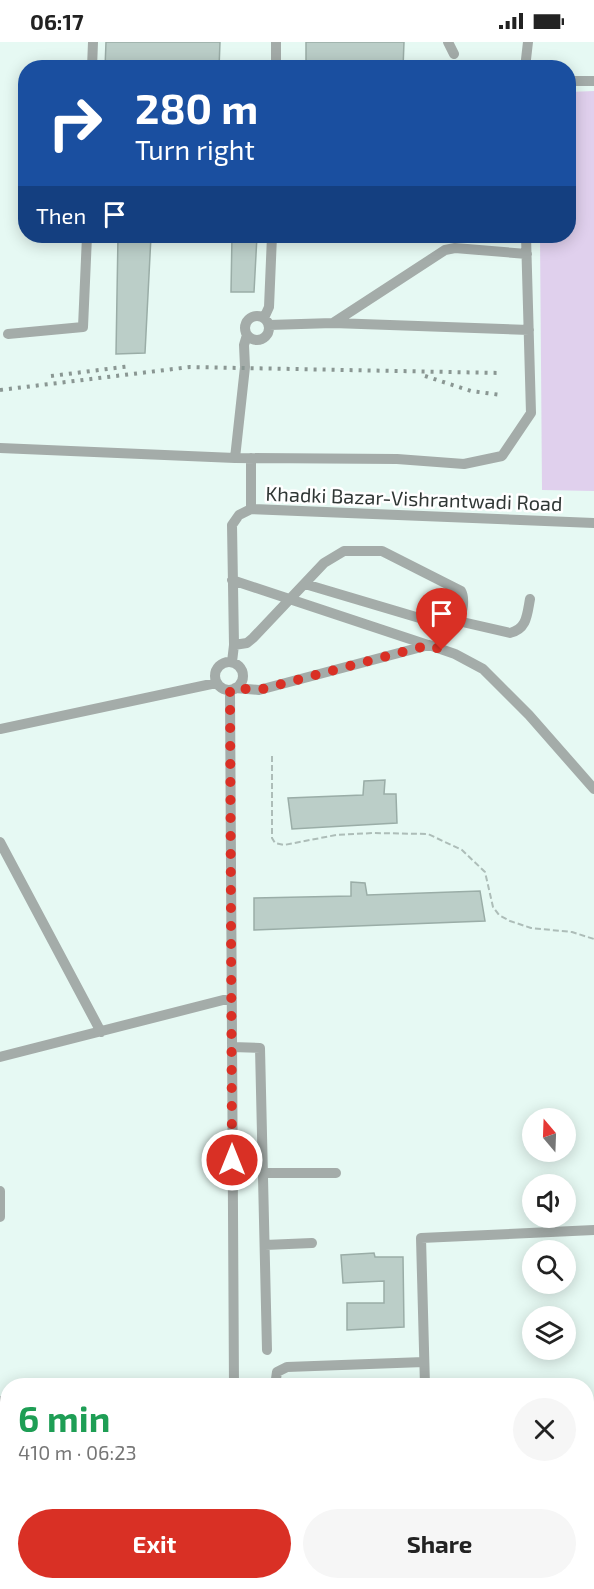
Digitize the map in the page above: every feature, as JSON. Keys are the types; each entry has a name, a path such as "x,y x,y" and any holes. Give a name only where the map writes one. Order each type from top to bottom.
{"street":[{"path":"93,42 93,60"},
{"path":"276,42 276,60"},
{"path":"448,42 454,54"},
{"path":"526,60 528,42"},
{"path":"576,81 594,81"},
{"path":"8,334 82,327 87,243"},
{"path":"247,335 250,339 260,340 268,334 266,322 269,307 272,243"},
{"path":"0,448 251,459 397,459 464,464 502,456 531,413 526,243"},
{"path":"333,323 445,250 455,248 527,254"},
{"path":"235,458 245,367 244,345 247,335 245,326 254,316 266,322 529,330"},
{"path":"251,459 251,509"},
{"name":"Khadki Bazar-Vishrantwadi Road","path":"232,662 234,645 232,525 239,515 251,509 594,523"},
{"path":"234,645 247,643 254,638 324,563 344,551 382,551 461,591 464,595 458,621 452,625 443,625 305,584"},
{"path":"232,580 456,654 483,669 529,715 593,787"},
{"path":"458,621 510,633 518,631 524,625 530,599"},
{"path":"233,689 240,685 243,674 237,664 227,662 217,667 214,677 216,683 225,689 259,690 429,645"},
{"path":"0,729 216,683"},
{"path":"233,689 231,998 234,1378"},
{"path":"0,842 101,1032"},
{"path":"0,1057 231,998"},
{"path":"232,1047 260,1048 267,1350"},
{"path":"263,1173 336,1173"},
{"path":"0,1191 0,1217"},
{"path":"425,1378 421,1238 594,1230"},
{"path":"265,1245 312,1243"},
{"path":"276,1378 277,1372 287,1367 424,1362"}],"path":[{"path":"272,756 272,838 275,843 284,845 336,835 428,834 462,850 485,872 493,907 499,915 531,928 572,932 594,939"}],"shaded area":[{"path":"594,91 594,491 542,490 540,243 576,243 576,92"}],"building":[{"path":"106,42 220,42 219,60 105,60"},
{"path":"306,42 404,42 403,60 306,60"},
{"path":"118,243 151,243 145,353 116,354"},
{"path":"232,243 257,243 254,292 231,292"},
{"path":"385,780 384,794 396,794 397,823 292,829 288,798 363,795 364,781"},
{"path":"351,882 365,883 367,895 480,891 485,921 254,930 254,898 351,896"},
{"path":"374,1253 375,1257 403,1257 404,1327 347,1330 347,1303 384,1303 384,1281 343,1283 341,1255"}],"railway":[{"path":"51,376 131,366"},
{"path":"0,390 190,367 501,373"},
{"path":"425,376 471,391 501,395"}],"route":[{"path":"232,1160 230,690 235,688 248,691 259,690 429,645 442,650"}]}
